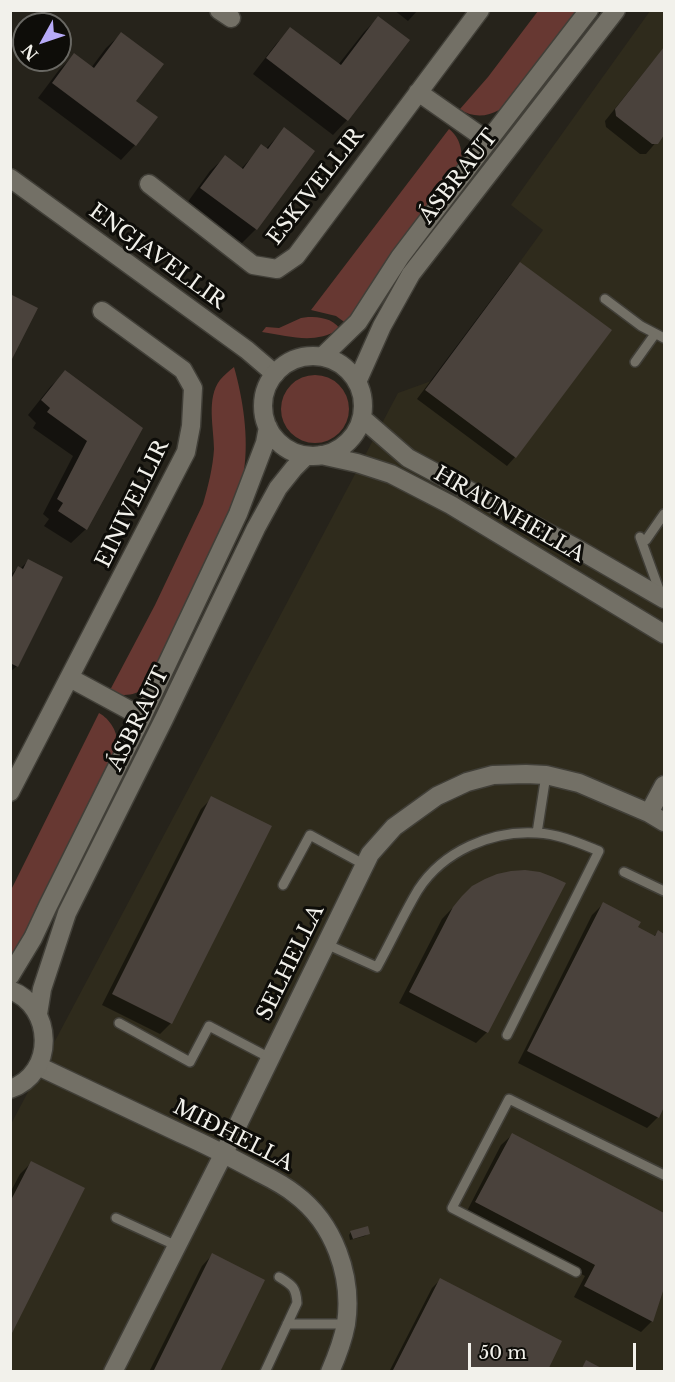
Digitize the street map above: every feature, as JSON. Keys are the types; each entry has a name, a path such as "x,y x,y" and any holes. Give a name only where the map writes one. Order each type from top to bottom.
{"street":[{"name":"ESKIVELLIR","path":"149,184 253,265 277,269 296,256 480,10"},
{"name":"ÁSBRAUT","path":"322,357 358,322 400,257 589,10"},
{"name":"ÁSBRAUT","path":"357,382 382,326 411,274 616,10"},
{"path":"418,92 488,141"},
{"name":"ENGJAVELLIR","path":"10,178 247,350 275,374"},
{"name":"EINIVELLIR","path":"10,792 186,452 191,426 193,388 183,370 102,311"},
{"path":"304,357 322,357 333,360 343,365 357,382 362,394 362,418 351,438 333,452 314,456 294,452 274,438 268,428 263,400 267,386 275,374 288,363 304,357"},
{"name":"HRAUNHELLA","path":"362,418 382,433 408,458 576,548 663,598"},
{"name":"ÁSBRAUT","path":"10,976 33,938 142,717 238,514 268,428"},
{"name":"ÁSBRAUT","path":"38,1014 42,989 67,913 170,709 256,528 278,488 294,468 314,456"},
{"name":"HRAUNHELLA","path":"314,456 357,463 391,474 451,505 664,634"},
{"path":"70,678 142,717"},
{"name":"SELHELLA","path":"113,1371 224,1153 370,854 394,827 437,796 467,782 494,775 546,775 579,783 657,818 664,785"},
{"path":"10,990 17,992 29,1002 38,1014 44,1031 44,1049 38,1066 28,1079 10,1089"},
{"name":"MIÐHELLA","path":"38,1066 224,1153 280,1183 312,1210 325,1226 342,1264 347,1294 346,1324 330,1371"}],"lane":[{"path":"605,299 641,326 660,336 635,362"},
{"path":"663,598 643,538 664,514"},
{"path":"537,833 546,775"},
{"path":"326,944 377,967 419,889 431,874 462,850 479,842 498,836 537,833 557,836 599,851 507,1035"},
{"path":"283,885 310,835 365,865"},
{"path":"624,872 664,891"},
{"path":"119,1023 190,1062 208,1026 270,1058"},
{"path":"576,1272 452,1208 509,1099 664,1175"},
{"path":"116,1218 177,1246"},
{"path":"265,1371 297,1303 297,1291 290,1283 279,1277"},
{"path":"287,1324 346,1324"}],"shaded area":[{"path":"538,11 578,11 499,110 480,115 469,114 460,109 488,77"},
{"path":"650,11 664,11 664,1371 11,1372 11,1124 398,393 434,380 543,230 511,205"},
{"path":"449,129 460,146 461,168 347,324 336,316 311,310"},
{"path":"308,317 330,320 340,329 330,334 311,338 262,332 266,327 279,328"},
{"path":"234,367 242,405 246,445 244,474 238,499 147,687 128,695 109,692 155,605 203,504 213,456 213,395 220,380"},
{"path":"315,375 328,378 339,385 346,396 349,409 346,422 339,433 328,440 315,443 302,440 291,433 284,422 281,409 284,396 291,385 302,378"},
{"path":"99,713 115,731 116,750 37,906 19,951 11,960 11,890"}],"building":[{"path":"378,16 410,40 348,121 266,58 290,27 341,65"},
{"path":"121,32 164,64 136,101 158,117 136,146 52,83 60,72 72,72 74,53 94,68"},
{"path":"664,47 664,135 658,144 652,144 616,116 615,109"},
{"path":"284,127 315,151 257,230 200,188 225,155 243,169 261,144 268,149"},
{"path":"520,262 612,330 516,458 425,390"},
{"path":"10,294 38,308 10,363"},
{"path":"65,370 143,428 87,530 58,511 63,503 57,499 87,441 47,412 50,408 41,400"},
{"path":"28,559 63,577 18,667 10,663 10,581 18,566 23,569"},
{"path":"211,796 272,826 172,1024 112,994"},
{"path":"525,870 540,872 566,883 488,1033 409,992 453,907 462,896 472,886 497,874"},
{"path":"603,902 641,922 638,927 655,936 658,930 664,934 664,1107 659,1118 527,1051"},
{"path":"512,1133 664,1213 664,1288 653,1322 584,1286 595,1265 475,1202"},
{"path":"31,1161 85,1188 10,1337 10,1202"},
{"path":"368,1226 370,1234 353,1239 350,1231"},
{"path":"212,1253 265,1280 220,1372 153,1372"},
{"path":"440,1278 562,1341 547,1372 397,1372 393,1370"},
{"path":"586,1360 609,1372 580,1372"}]}
